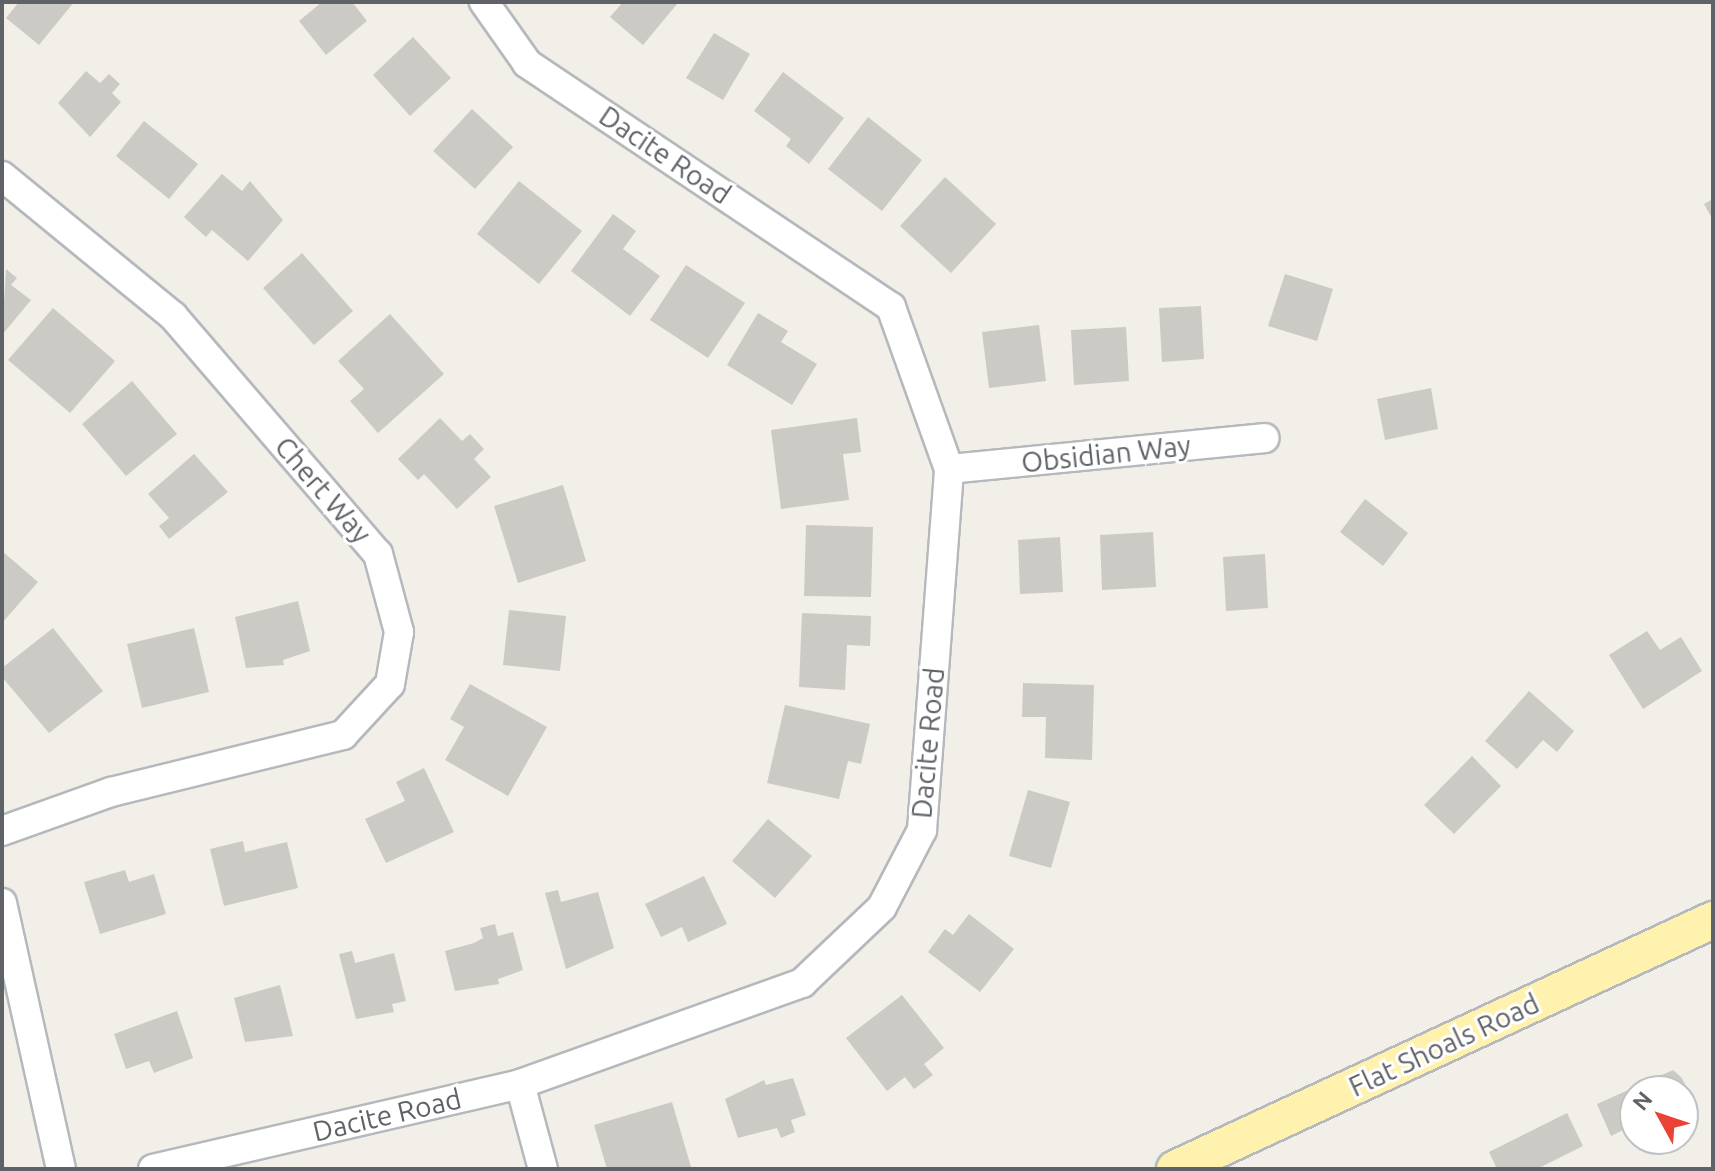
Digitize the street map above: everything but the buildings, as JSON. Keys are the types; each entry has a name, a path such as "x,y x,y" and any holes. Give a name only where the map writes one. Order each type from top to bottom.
{"main road":[{"name":"Flat Shoals Road","path":"1175,1169 1713,920"}],"street":[{"name":"Dacite Road","path":"153,1169 520,1084 802,983 882,907 922,830 949,469 891,307 527,63 484,2"},
{"name":"Chert Way","path":"2,176 173,316 378,554 399,632 390,684 343,735 111,792 2,831"},
{"name":"Obsidian Way","path":"949,469 1264,438"},
{"path":"2,903 61,1169"},
{"path":"520,1084 543,1169"}]}
